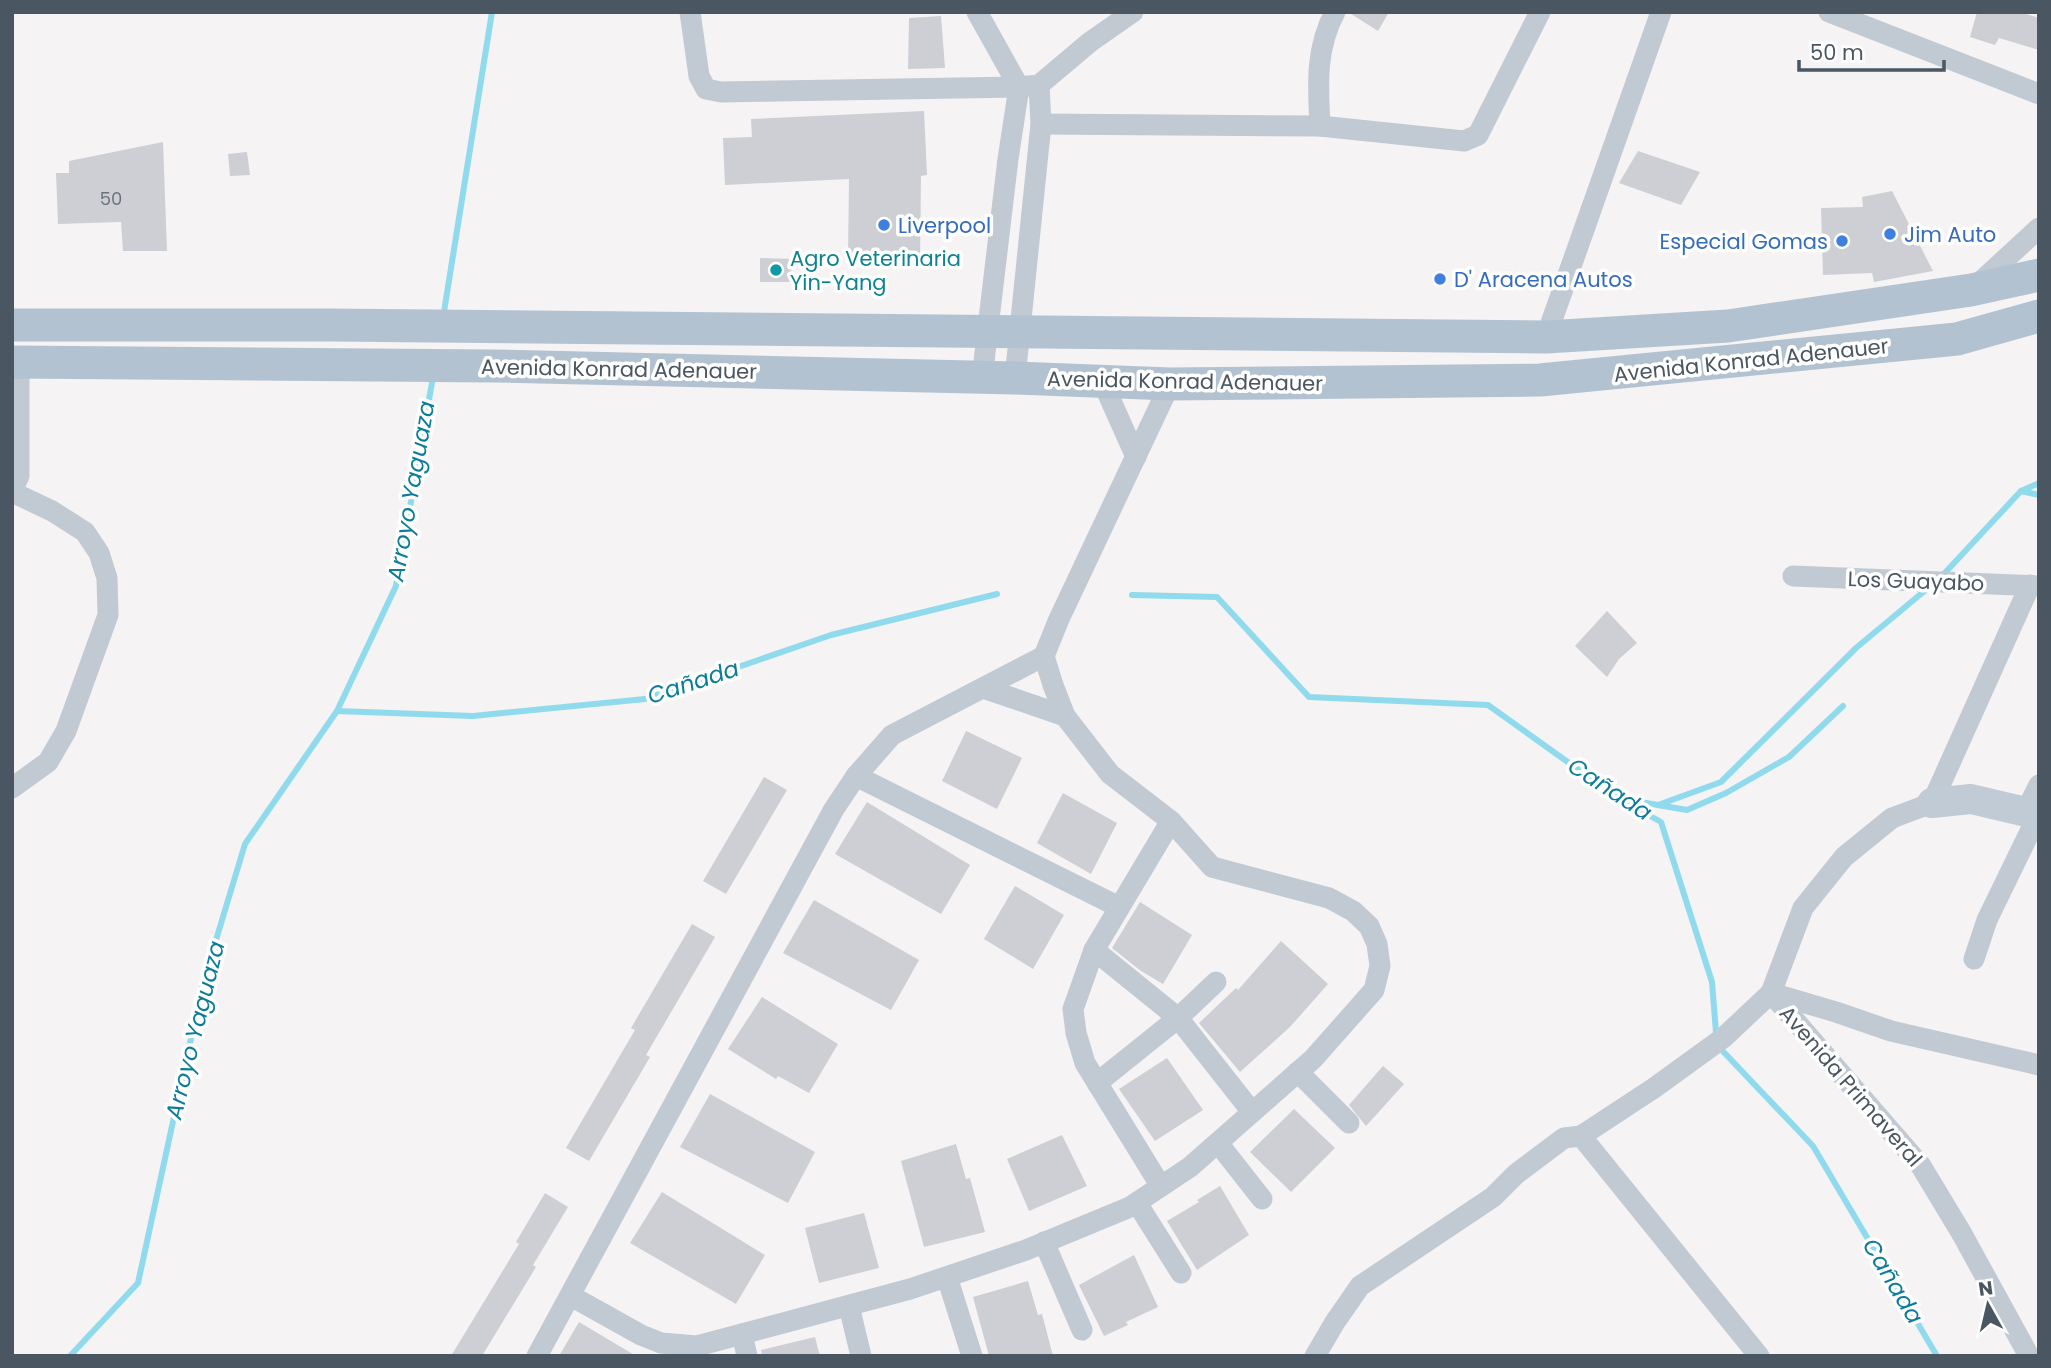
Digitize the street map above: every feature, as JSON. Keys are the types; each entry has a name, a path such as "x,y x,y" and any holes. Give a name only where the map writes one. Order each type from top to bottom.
{"main road":[{"name":"Avenida Konrad Adenauer","path":"12,325 495,326 1546,337 1728,326 1971,290 2039,275"},
{"name":"Avenida Konrad Adenauer","path":"16,362 494,366 1170,384 1540,380 1957,339 2039,316"}],"street":[{"path":"690,12 699,76 706,89 721,92 1029,86 1133,12"},
{"path":"977,12 1029,86 1041,124 1015,378"},
{"path":"1321,127 1317,73 1329,23 1335,12"},
{"path":"1041,124 1321,127 1464,141 1473,139 1478,135 1540,12"},
{"path":"1546,337 1661,12"},
{"path":"1829,12 2039,94"},
{"path":"982,378 1007,159 1029,86"},
{"path":"1971,290 2039,228"},
{"path":"12,788 48,762 66,731 108,614 107,578 99,553 85,533 52,510 12,491 19,476 16,362"},
{"path":"1103,383 1136,457"},
{"path":"571,1296 641,1335 661,1343 697,1346 947,1277 1044,1242 1137,1203 1190,1167 1313,1059 1374,990 1380,966 1377,944 1369,926 1353,911 1329,898 1212,867 1171,821 1110,774 1065,716 1045,656 1059,619 1170,384"},
{"name":"Los Guayabo","path":"1793,576 2034,586"},
{"path":"1932,803 2034,586"},
{"path":"537,1356 828,819 856,776 892,735 1045,656"},
{"path":"983,688 1065,716"},
{"path":"856,776 1119,907"},
{"path":"1973,959 1987,920 2034,814 2039,785"},
{"name":"Avenida Primaveral","path":"2029,1356 1921,1166 1770,993 1803,908 1844,857 1892,818 1932,803 1970,799 2034,814"},
{"path":"1160,1185 1085,1063 1076,1033 1073,1009 1094,950 1171,821"},
{"path":"1094,950 1178,1018 1252,1112"},
{"path":"1097,1083 1178,1018 1216,982"},
{"path":"1315,1356 1360,1286 1493,1197 1516,1174 1564,1138 1581,1136 1703,1053 1723,1038 1770,993 1891,1031 2039,1065"},
{"path":"1298,1072 1349,1123"},
{"path":"1581,1136 1759,1356"},
{"path":"1218,1143 1262,1199"},
{"path":"1137,1203 1181,1273"},
{"path":"1044,1242 1082,1330"},
{"path":"947,1277 972,1356"},
{"path":"849,1306 861,1356"},
{"path":"741,1334 747,1356"}],"building":[{"path":"1348,12 1389,12 1378,31"},
{"path":"1977,12 2020,12 2039,18 2039,50 1999,38 1995,45 1970,37"},
{"path":"941,16 945,68 908,69 909,18"},
{"path":"924,111 927,175 921,176 920,260 848,259 849,179 725,185 723,138 752,137 751,119"},
{"path":"163,142 167,251 123,251 121,222 58,224 56,173 69,173 69,161"},
{"path":"1638,151 1700,172 1681,205 1619,183"},
{"path":"247,152 250,175 230,176 228,154"},
{"path":"1892,191 1933,271 1874,282 1872,273 1823,275 1821,208 1863,207 1862,197"},
{"name":"Agro Veterinaria Yin-Yang","path":"760,258 792,259 791,282 760,282"},
{"path":"1607,611 1637,643 1619,659 1607,677 1575,646"},
{"path":"966,731 1022,758 997,809 942,781"},
{"path":"764,777 787,790 726,894 703,881"},
{"path":"1063,793 1117,823 1091,874 1037,843"},
{"path":"867,802 970,865 941,914 835,854"},
{"path":"1015,886 1064,915 1033,969 984,939"},
{"path":"814,900 919,960 891,1010 783,953"},
{"path":"1140,902 1192,935 1163,984 1112,948"},
{"path":"692,924 715,937 646,1055 650,1057 589,1161 566,1148 635,1030 631,1028"},
{"path":"1281,941 1328,984 1290,1027 1240,1072 1199,1023 1236,988 1238,990"},
{"path":"762,997 838,1044 809,1093 778,1076 776,1079 728,1049"},
{"path":"1167,1058 1203,1110 1155,1141 1119,1089"},
{"path":"1383,1066 1404,1084 1366,1126 1349,1105"},
{"path":"710,1094 815,1152 788,1203 680,1147"},
{"path":"1294,1109 1335,1148 1291,1192 1250,1152"},
{"path":"1062,1135 1087,1186 1029,1211 1007,1159"},
{"path":"956,1144 966,1179 970,1178 985,1232 924,1247 901,1161"},
{"path":"1220,1186 1249,1235 1197,1270 1167,1221"},
{"path":"662,1192 765,1255 736,1304 630,1243"},
{"path":"545,1193 568,1207 533,1265 536,1267 482,1356 451,1356 519,1244 516,1242"},
{"path":"864,1213 879,1268 819,1283 805,1228"},
{"path":"1134,1255 1158,1307 1104,1336 1079,1285"},
{"path":"1028,1281 1038,1315 1042,1314 1053,1356 989,1356 973,1297"},
{"path":"579,1322 636,1356 559,1356"},
{"path":"815,1337 820,1356 762,1356 761,1350"}],"waterway":[{"name":"Arroyo Yaguaza","path":"443,318 492,12"},
{"name":"Arroyo Yaguaza","path":"70,1356 138,1283 203,983 245,844 337,711 396,586 433,377"},
{"path":"2021,491 2039,483"},
{"name":"Cañada","path":"1942,576 2021,491 2039,495"},
{"name":"Cañada","path":"1658,805 1721,782 1856,648 1928,588"},
{"name":"Cañada","path":"337,711 473,716 645,699 831,635 997,594"},
{"name":"Cañada","path":"1132,595 1217,597 1309,697 1488,705 1618,798 1661,822 1712,982 1717,1045 1813,1146 1937,1356"},
{"path":"1623,799 1687,810 1726,793 1789,757 1843,706"}],"place":[{"name":"Liverpool","path":"884,225"},
{"name":"Jim Auto","path":"1890,234"},
{"name":"Especial Gomas","path":"1842,241"},
{"name":"Agro Veterinaria Yin-Yang","path":"776,270"},
{"name":"D' Aracena Autos","path":"1440,279"}]}
